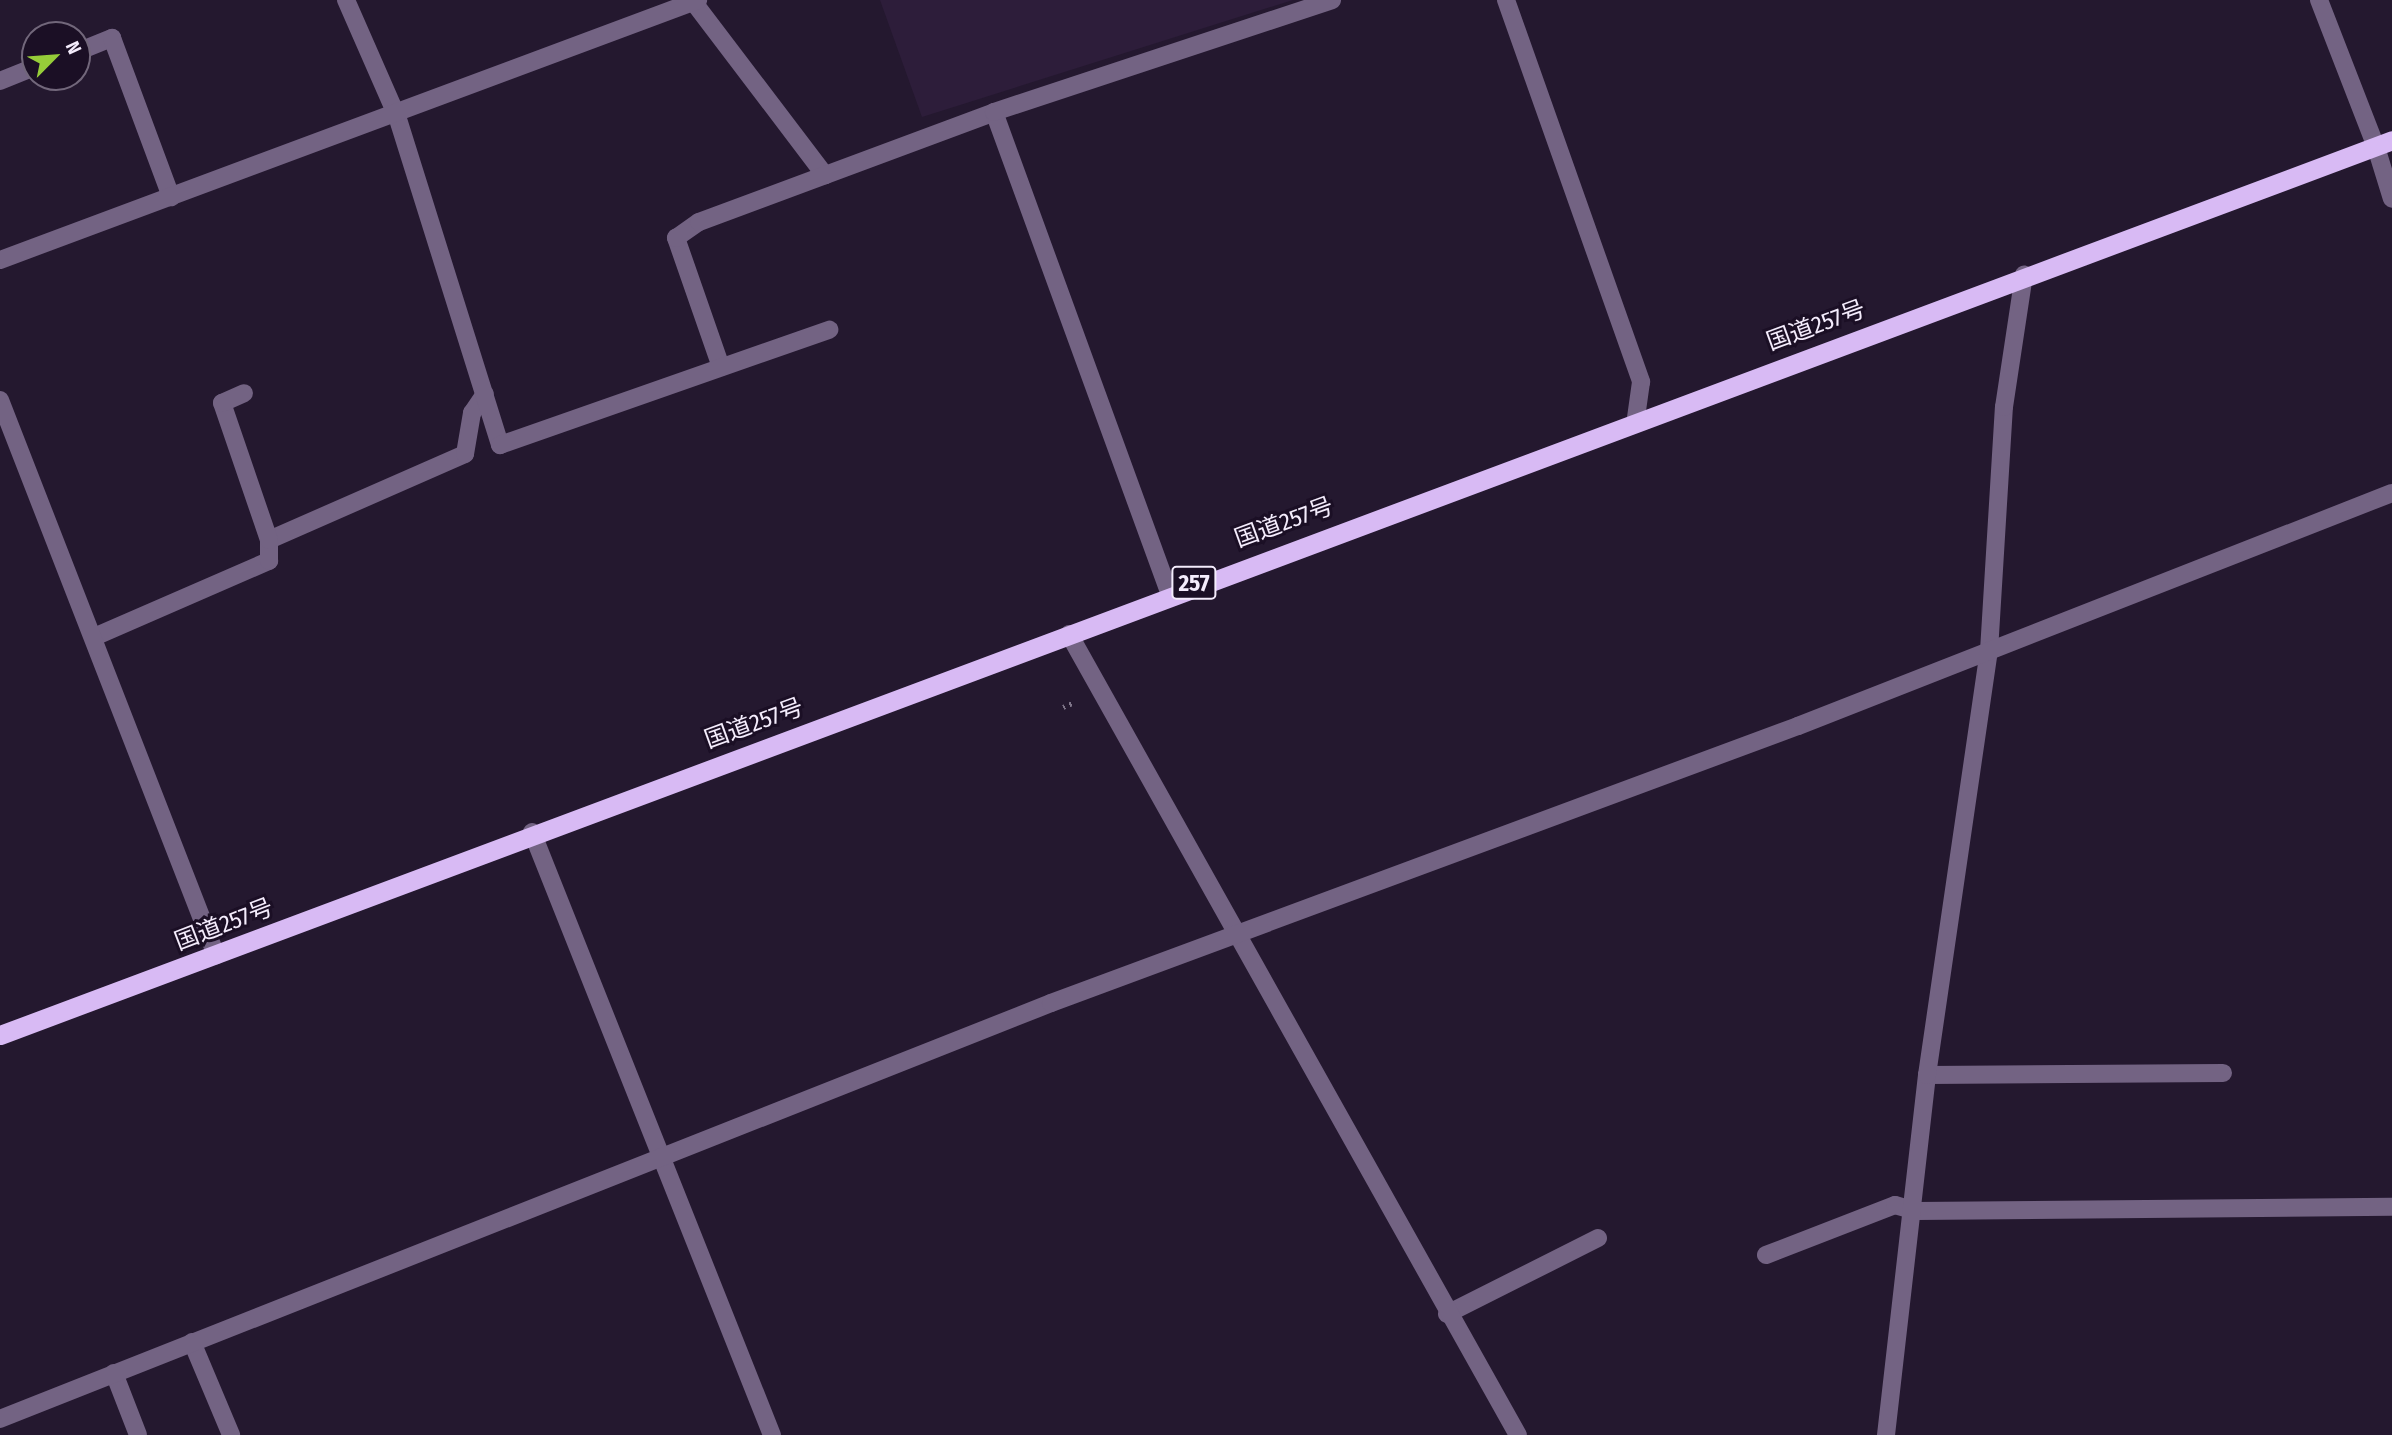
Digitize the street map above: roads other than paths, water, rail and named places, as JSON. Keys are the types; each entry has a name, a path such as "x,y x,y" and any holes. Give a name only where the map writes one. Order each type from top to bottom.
{"highway":[{"name":"国道257号","path":"0,1035 216,955 532,832 1069,634 1169,592 2384,144"}],"street":[{"path":"346,0 397,116 500,445 829,330"},
{"path":"721,368 676,238 699,222 994,112 1332,0"},
{"path":"1506,0 1641,382 1636,418"},
{"path":"2319,0 2384,144 2392,199"},
{"path":"0,260 397,116 694,1 825,175"},
{"path":"91,46 112,38 171,197"},
{"path":"0,81 21,73"},
{"path":"994,112 1169,592"},
{"path":"1886,1435 1916,1211 1927,1075 1989,651 2004,407 2024,275"},
{"path":"94,637 269,561 269,540 222,403 244,393"},
{"path":"269,540 465,454 472,413 485,394"},
{"path":"0,400 216,955"},
{"path":"0,1419 1234,936 1989,651 2392,493"},
{"path":"1069,634 1234,936 1518,1435"},
{"path":"532,832 664,1157 772,1435"},
{"path":"1927,1075 2223,1073"},
{"path":"1766,1255 1895,1205 1916,1211 2392,1207"},
{"path":"1447,1314 1598,1238"},
{"path":"192,1342 231,1435"},
{"path":"114,1373 138,1435"}]}
